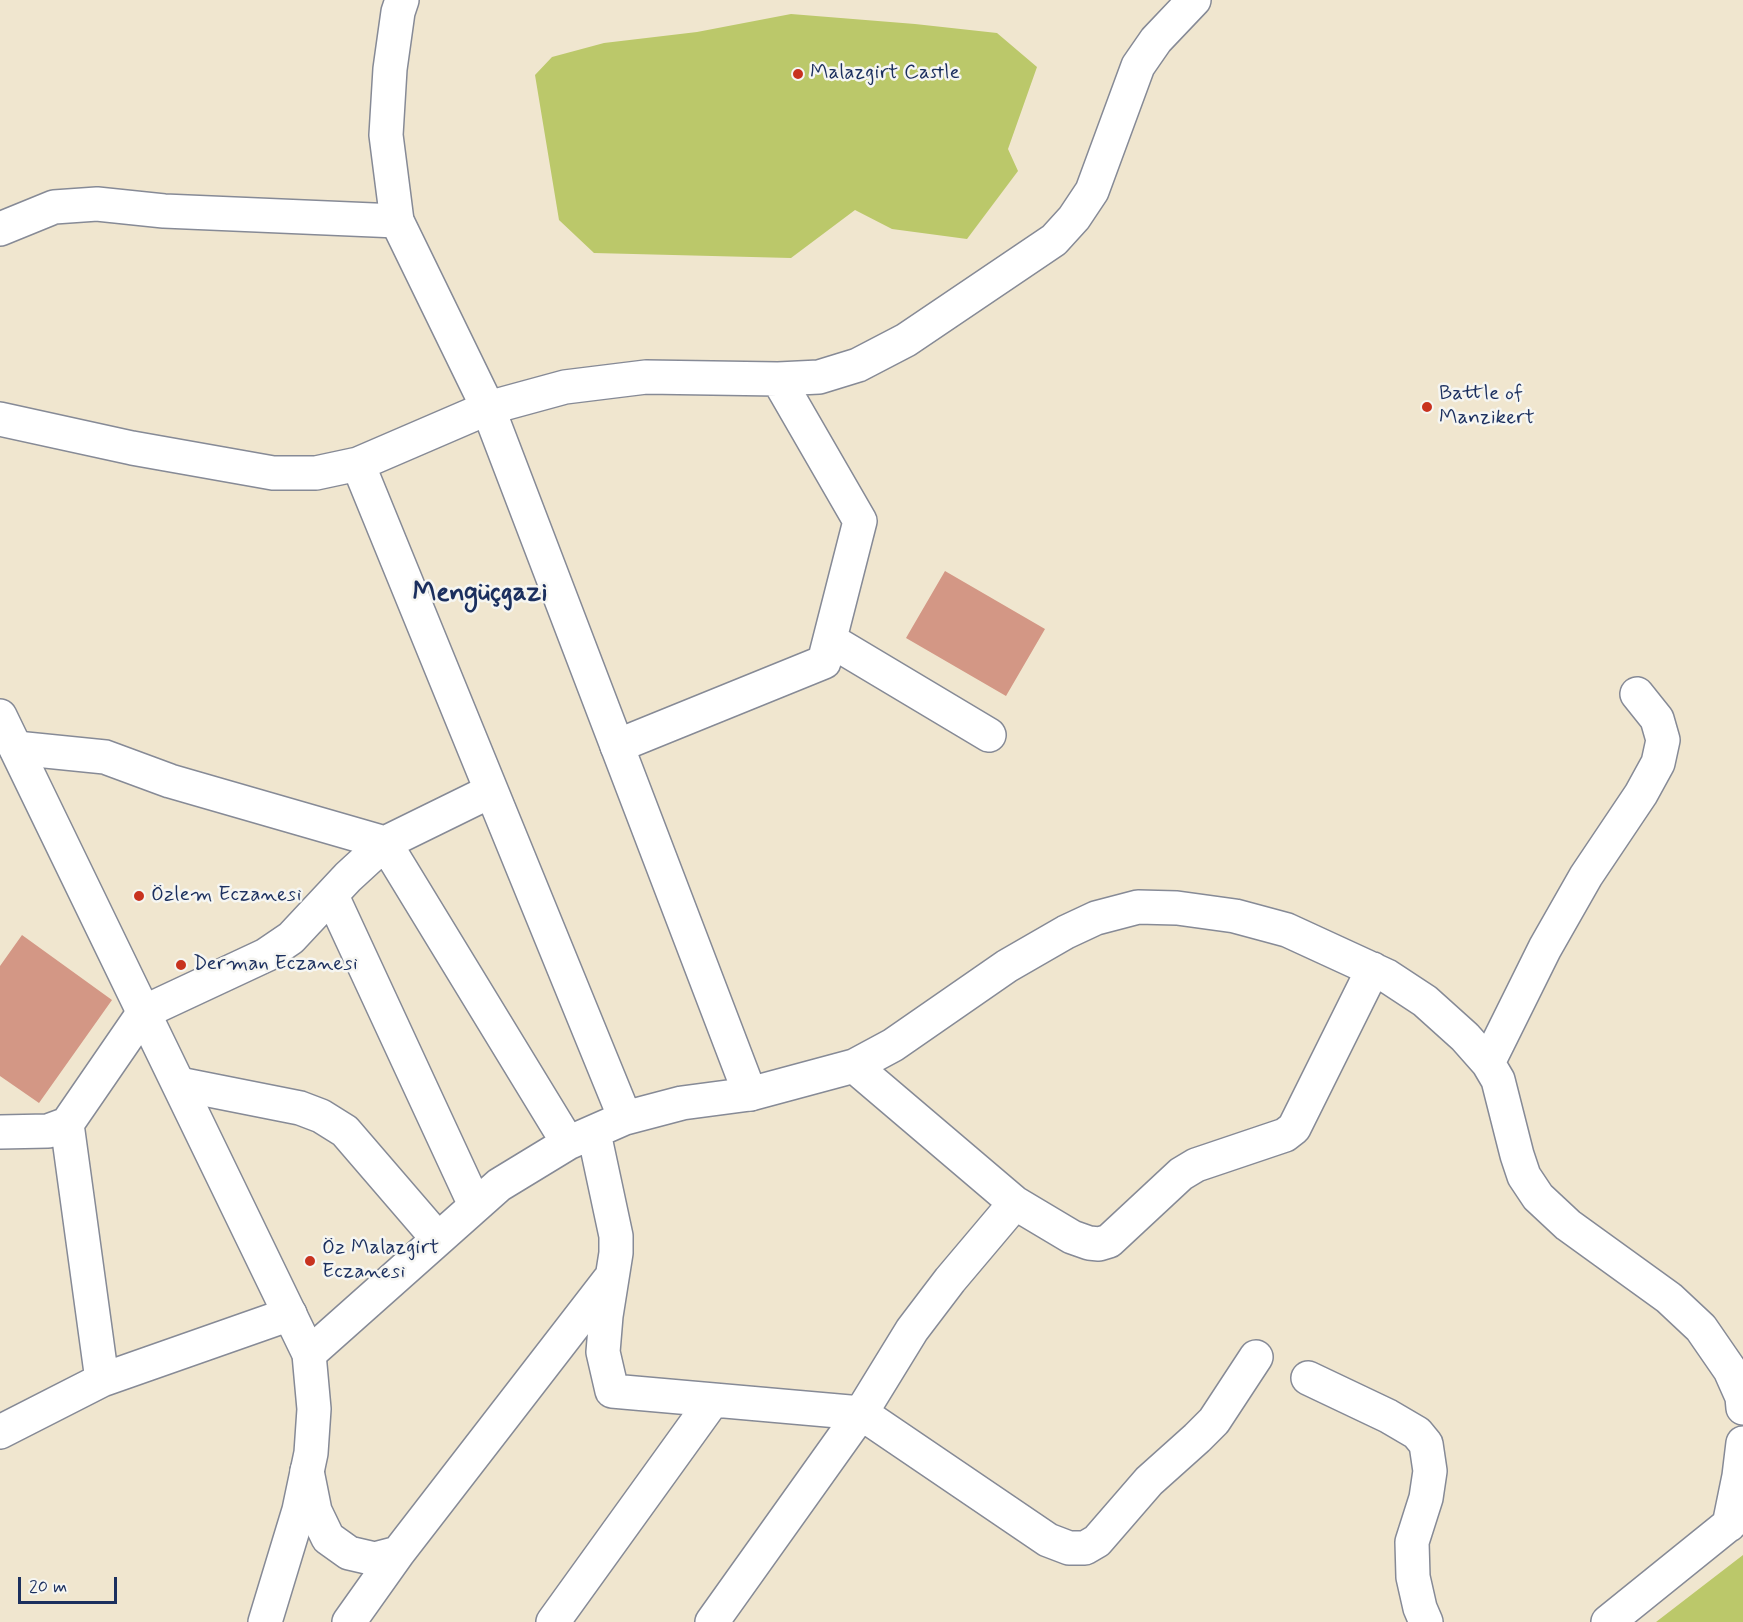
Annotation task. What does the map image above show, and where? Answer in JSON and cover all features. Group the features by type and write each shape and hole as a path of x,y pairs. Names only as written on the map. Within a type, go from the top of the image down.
{"street":[{"path":"402,0 398,12 390,69 386,135 397,221 488,408 750,1094"},
{"path":"0,419 132,448 273,473 316,473 358,464 488,408 565,387 646,377 778,379 819,377 858,365 906,340 1054,240 1074,218 1092,191 1138,66 1156,40 1194,0"},
{"path":"0,229 54,207 97,204 164,211 397,221"},
{"path":"617,746 824,662 860,521 778,379"},
{"path":"358,464 625,1118"},
{"path":"830,640 988,735"},
{"path":"1488,1063 1545,948 1586,876 1641,794 1658,763 1663,740 1657,719 1637,694"},
{"path":"0,716 309,1354 314,1409 307,1471 299,1510 266,1622"},
{"path":"15,748 105,757 170,781 385,843 581,1138 616,1236 603,1352 612,1391 861,1413 1048,1540 1069,1548 1085,1548 1096,1541 1149,1481 1214,1421 1256,1357"},
{"path":"0,1132 48,1131 68,1124 144,1012 266,955 291,938 348,877 385,843 491,791"},
{"path":"332,896 476,1205"},
{"path":"309,1354 499,1185 581,1138 625,1118 682,1103 750,1094 854,1066 893,1045 1007,966 1066,932 1096,918 1138,907 1177,908 1235,916 1287,930 1387,976 1425,1001 1465,1036 1488,1063 1498,1080 1516,1155 1524,1176 1538,1197 1568,1225 1669,1298 1701,1328 1730,1370 1742,1397 1743,1408"},
{"path":"854,1066 1015,1203 1072,1237 1099,1244 1109,1241 1181,1174 1196,1165 1285,1135 1294,1128 1373,969"},
{"path":"180,1084 300,1108 321,1116 345,1131 438,1239"},
{"path":"68,1124 102,1380"},
{"path":"712,1622 861,1413 912,1330 950,1280 1015,1203"},
{"path":"349,1622 398,1553 613,1275"},
{"path":"0,1432 102,1380 291,1314"},
{"path":"565,1337 587,1343 603,1352"},
{"path":"1308,1377 1388,1416 1417,1433 1426,1444 1430,1471 1426,1498 1412,1542 1413,1577 1420,1608 1426,1622"},
{"path":"552,1622 713,1400"},
{"path":"1608,1622 1736,1519 1743,1443"},
{"path":"307,1471 315,1511 328,1538 350,1553 375,1559 398,1553"}],"green space":[{"path":"791,14 997,33 1037,67 1008,149 1018,171 967,239 892,229 855,210 791,258 594,253 559,220 535,75 552,57 604,43 697,32"},
{"path":"1743,1555 1743,1622 1656,1622"}],"building":[{"path":"945,571 1045,629 1006,696 906,638"},
{"path":"22,935 112,1000 39,1103 0,1076 0,966"}],"place":[{"name":"Malazgirt Castle","path":"798,74"},
{"name":"Battle of Manzikert","path":"1427,407"},
{"name":"Özlem Eczanesi","path":"139,896"},
{"name":"Derman Eczanesi","path":"181,965"},
{"name":"Öz Malazgirt Eczanesi","path":"310,1261"}],"district":[{"name":"Mengüçgazi","path":"480,594"}]}
